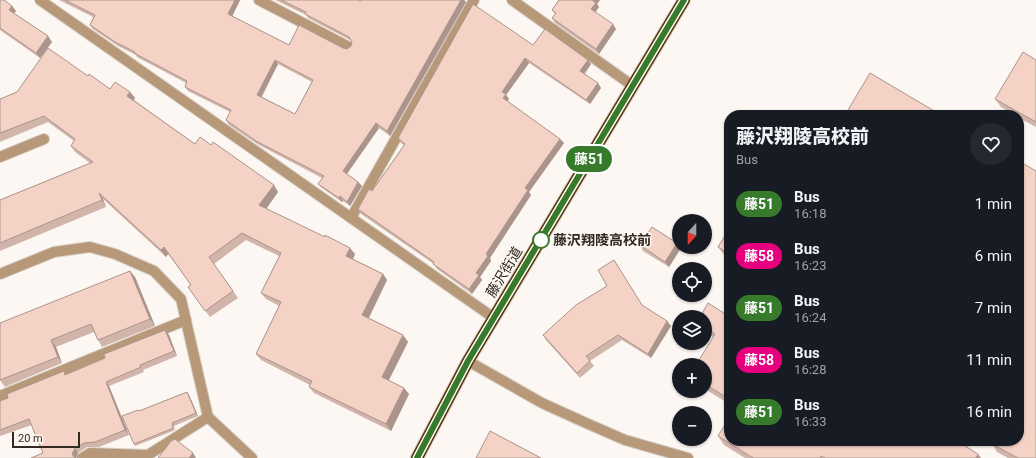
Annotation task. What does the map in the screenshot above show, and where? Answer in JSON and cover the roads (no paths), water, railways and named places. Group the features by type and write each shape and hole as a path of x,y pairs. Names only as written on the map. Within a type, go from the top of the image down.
{"highway":[{"name":"藤沢街道","path":"417,458 468,361 684,0"}],"street":[{"path":"40,0 49,3 494,318"},
{"path":"259,0 349,47"},
{"path":"351,218 474,0"},
{"path":"512,0 633,86"},
{"path":"0,156 44,139"},
{"path":"0,274 54,252 90,247 115,254 154,271 181,299 208,417 252,458"},
{"path":"0,396 186,320"},
{"path":"468,361 542,403 586,423 625,440 688,458"},
{"path":"82,458 90,453 148,455 208,417"}],"place":[{"name":"藤沢翔陵高校前","path":"541,240"}]}
